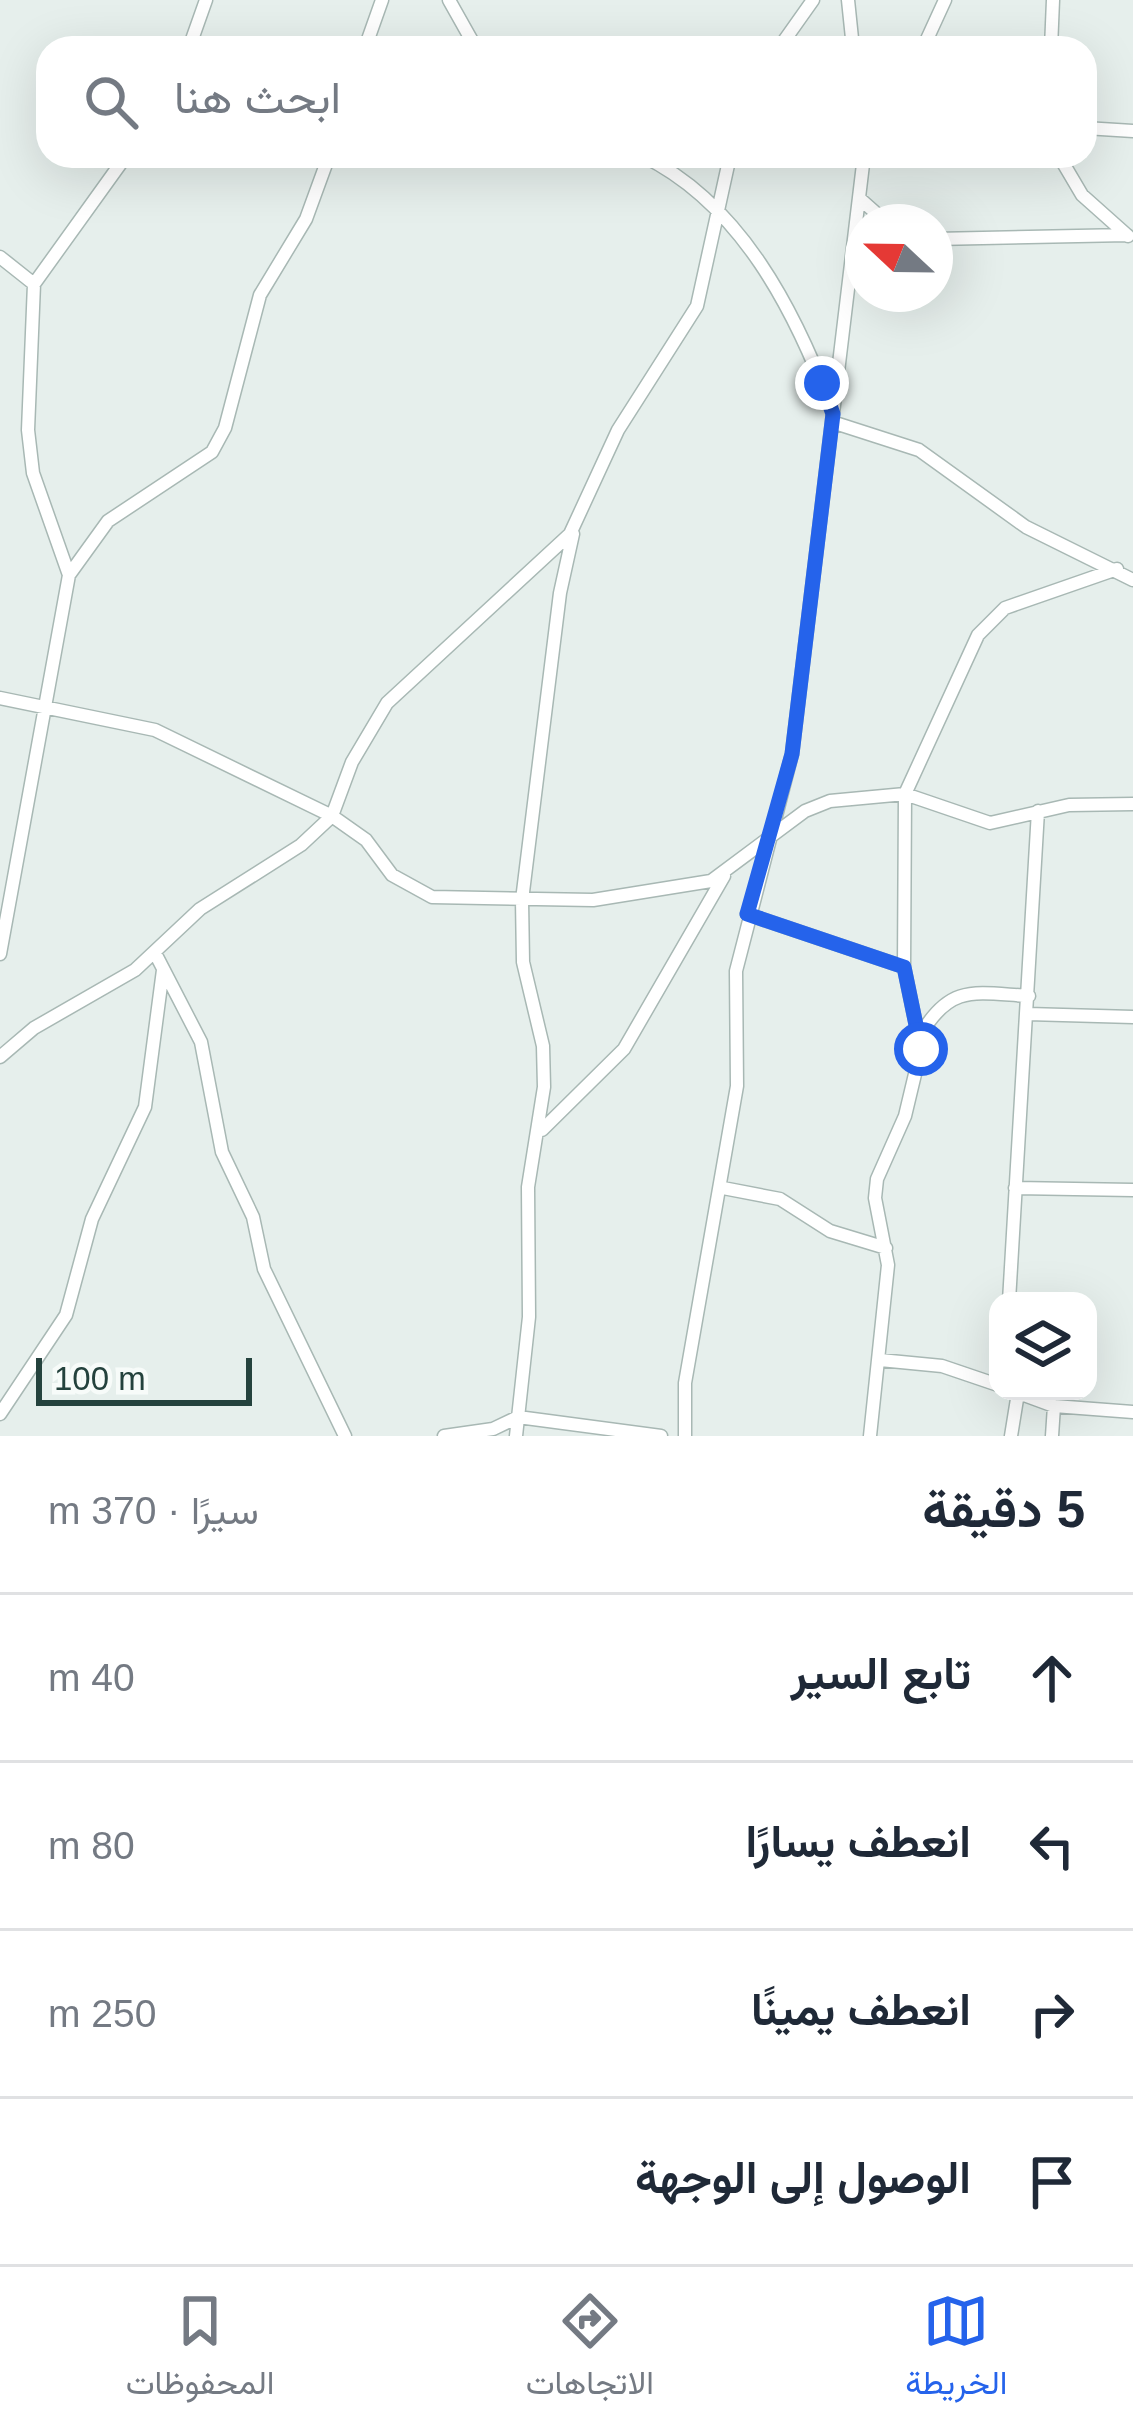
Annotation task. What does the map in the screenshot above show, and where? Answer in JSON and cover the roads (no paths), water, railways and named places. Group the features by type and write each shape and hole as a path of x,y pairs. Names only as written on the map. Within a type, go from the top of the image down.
{"street":[{"path":"193,36 206,0"},
{"path":"369,36 382,0"},
{"path":"449,0 469,36"},
{"path":"788,36 813,0"},
{"path":"848,0 852,36"},
{"path":"929,36 946,0"},
{"path":"1052,36 1053,0"},
{"path":"1097,129 1133,131"},
{"path":"69,575 33,472 28,430 34,284 117,168"},
{"path":"0,954 69,575 108,521 212,452 225,428 260,295 306,219 325,168"},
{"path":"658,168 719,217 779,288 833,418 902,441 1025,527 1128,574"},
{"path":"0,1057 34,1028 111,986 224,890 288,854 332,815 352,762 387,703 440,649 558,550 618,430 697,306 728,168"},
{"path":"686,1436 688,1366 724,1188 737,1086 736,971 792,754 865,168"},
{"path":"1066,168 1082,195 1130,236"},
{"path":"859,198 866,204"},
{"path":"953,239 1130,236"},
{"path":"0,257 34,284"},
{"path":"516,1436 529,1316 528,1187 541,1131 543,1046 523,962 522,900 560,593 575,523"},
{"path":"921,1034 904,967 905,794 990,619 1005,608 1128,574"},
{"path":"0,698 154,730 332,815 366,840 392,874 412,890 464,901 660,892 711,881 805,811 830,801 905,794 990,823 1069,805 1133,804"},
{"path":"1009,1292 1038,812"},
{"path":"541,1131 624,1049 730,868"},
{"path":"747,914 904,967"},
{"path":"154,953 205,1055 222,1152 253,1217 264,1269 344,1436"},
{"path":"0,1414 66,1316 92,1219 145,1107 164,968"},
{"path":"870,1436 886,1248 875,1198 877,1179 910,1097 921,1034 937,1008 966,993 1029,996"},
{"path":"1028,1014 1133,1017"},
{"path":"724,1188 781,1199 830,1231 886,1248"},
{"path":"1015,1188 1133,1190"},
{"path":"880,1360 942,1366 989,1382"},
{"path":"1011,1436 1015,1400"},
{"path":"1038,1400 1054,1406 1133,1412"},
{"path":"1052,1436 1054,1406"},
{"path":"444,1436 493,1430 518,1417 662,1436"}]}
